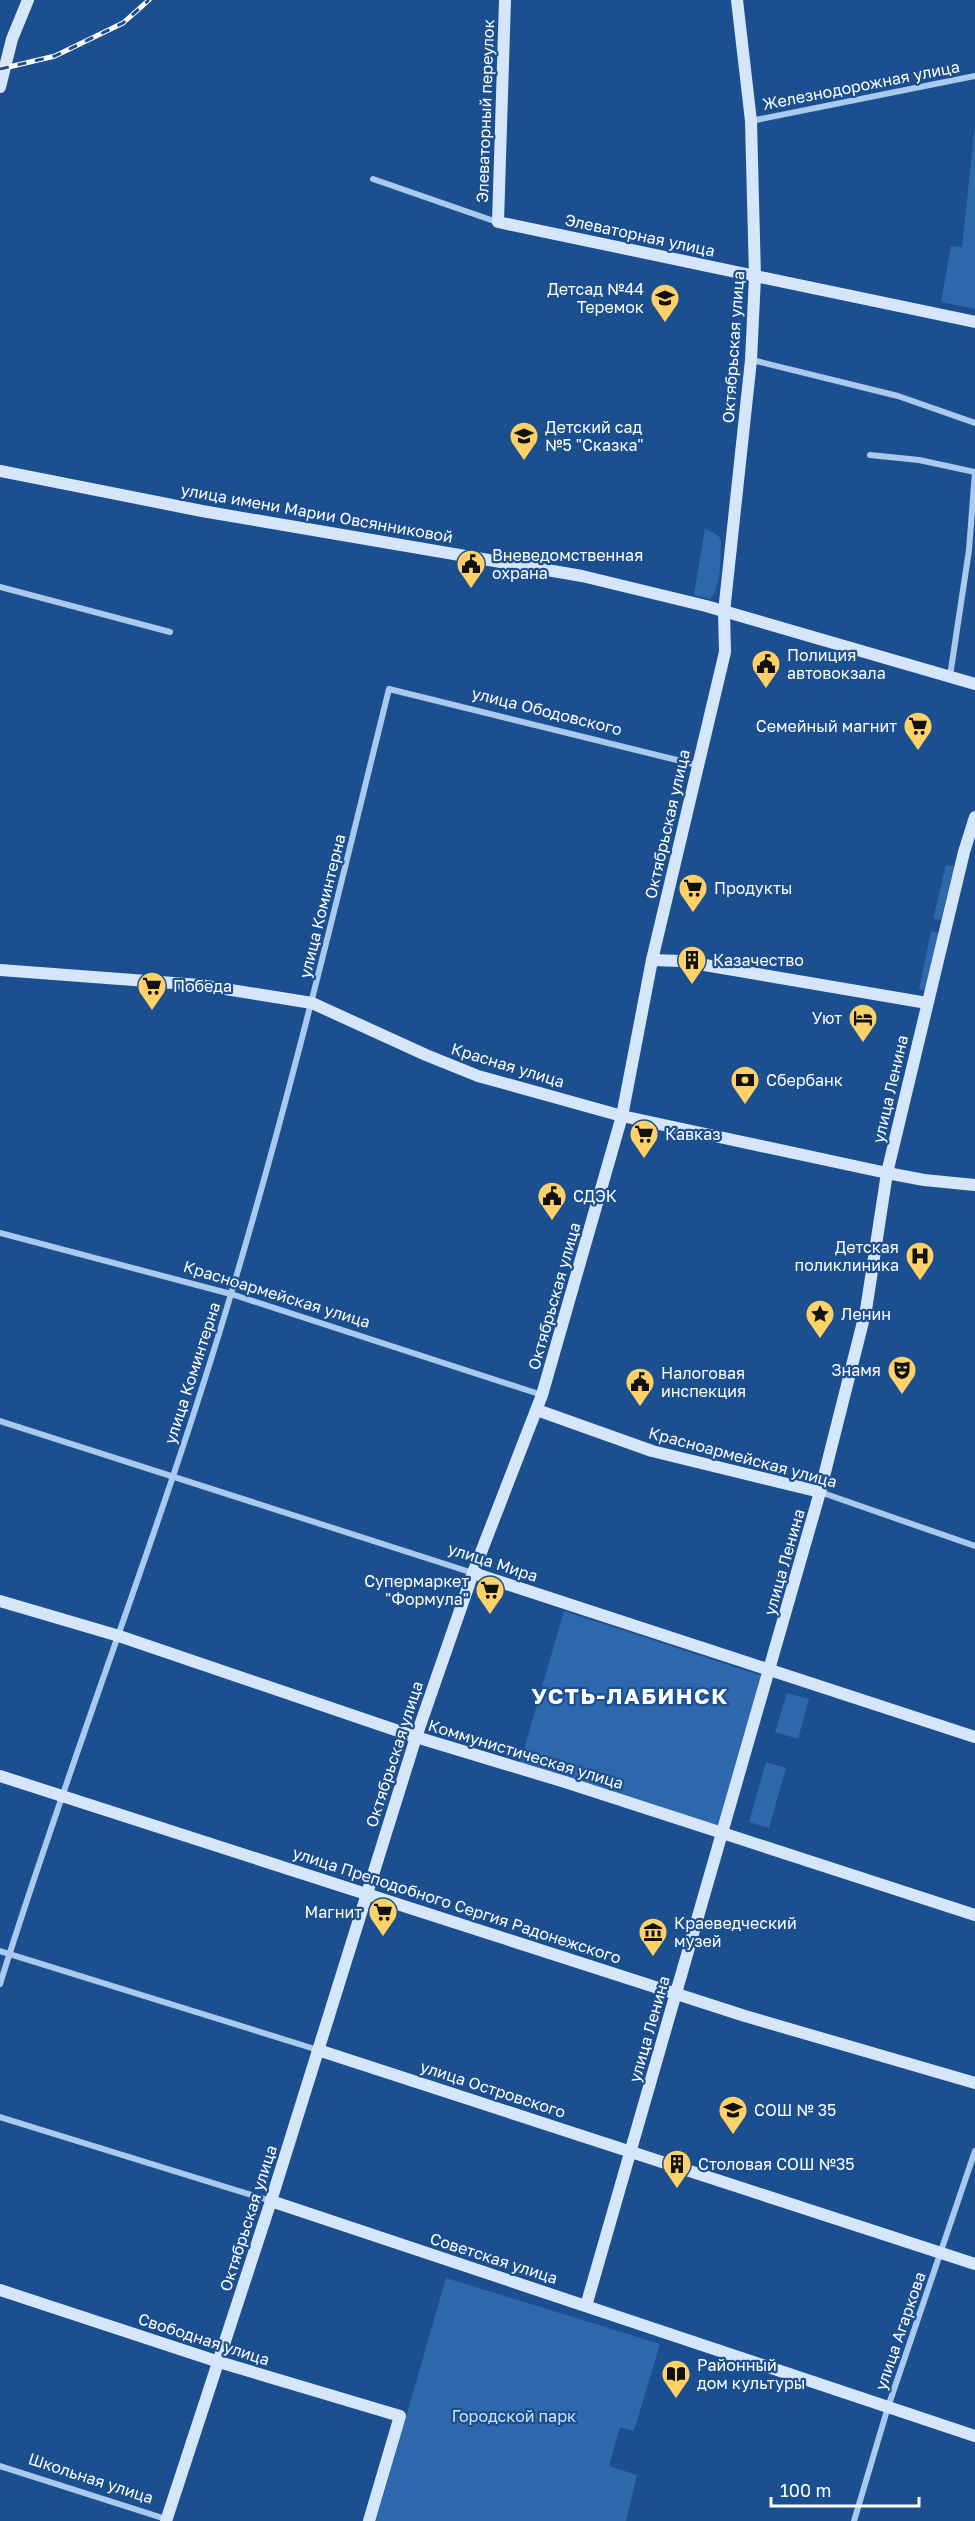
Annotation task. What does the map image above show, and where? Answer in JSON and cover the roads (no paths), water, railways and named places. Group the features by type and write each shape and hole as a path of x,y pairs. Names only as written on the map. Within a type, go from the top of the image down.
{"street":[{"path":"0,87 12,39 28,0"},
{"name":"Элеваторный переулок","path":"498,222 505,0"},
{"name":"Октябрьская улица","path":"169,2520 416,1737 473,1573 542,1395 622,1116 652,960 725,652 723,612 751,360 755,277 751,121 737,0"},
{"name":"Железнодорожная улица","path":"751,121 975,76"},
{"name":"Элеваторная улица","path":"373,179 498,222 975,322"},
{"path":"751,360 898,396 975,423"},
{"path":"870,455 919,460 975,472 969,550 950,676"},
{"name":"улица имени Марии Овсянниковой","path":"0,471 202,511 582,576 723,612 975,684"},
{"path":"0,586 170,632"},
{"name":"улица Ободовского","path":"389,689 697,765"},
{"name":"улица Коминтерна","path":"0,1984 61,1795 120,1636 231,1294 312,1003 389,689"},
{"name":"улица Ленина","path":"586,2306 771,1670 820,1492 866,1310 887,1173 927,1003 969,853 975,817"},
{"path":"652,960 681,961 927,1003"},
{"name":"Красная улица","path":"0,970 200,985 312,1003 478,1076 622,1116 887,1173 924,1180 975,1185"},
{"name":"Красноармейская улица","path":"0,1233 231,1294 542,1395"},
{"name":"Красноармейская улица","path":"537,1410 652,1451 820,1492 975,1546"},
{"name":"улица Мира","path":"0,1422 173,1475 975,1737"},
{"name":"Коммунистическая улица","path":"0,1601 120,1636 416,1737 975,1915"},
{"name":"улица Преподобного Сергия Радонежского","path":"0,1776 677,1993 975,2083"},
{"name":"улица Островского","path":"0,1951 318,2050 975,2264"},
{"name":"Советская улица","path":"0,2118 271,2201 975,2436"},
{"name":"улица Агаркова","path":"854,2521 888,2407 975,2151"},
{"name":"Свободная улица","path":"0,2290 219,2362 400,2416 369,2521"},
{"name":"Школьная улица","path":"0,2466 169,2520"}],"railway":[{"path":"0,69 55,56 123,23 149,0"}],"place":[{"name":"Детсад №44 Теремок","path":"665,324"},
{"name":"Детский сад №5 \"Сказка\"","path":"524,462"},
{"name":"Вневедомственная охрана","path":"471,590"},
{"name":"Полиция автовокзала","path":"766,690"},
{"name":"Семейный магнит","path":"918,752"},
{"name":"Продукты","path":"693,914"},
{"name":"Казачество","path":"692,986"},
{"name":"Победа","path":"152,1012"},
{"name":"Уют","path":"863,1044"},
{"name":"Сбербанк","path":"745,1106"},
{"name":"Кавказ","path":"644,1160"},
{"name":"СДЭК","path":"552,1222"},
{"name":"Детская поликлиника","path":"920,1282"},
{"name":"Ленин","path":"820,1340"},
{"name":"Знамя","path":"902,1396"},
{"name":"Налоговая инспекция","path":"640,1408"},
{"name":"Супермаркет \"Формула\"","path":"490,1616"},
{"name":"Магнит","path":"383,1938"},
{"name":"Краеведческий музей","path":"653,1958"},
{"name":"СОШ № 35","path":"733,2136"},
{"name":"Столовая СОШ №35","path":"677,2190"},
{"name":"Районный дом культуры","path":"676,2400"}],"district":[{"name":"УСТЬ-ЛАБИНСК","path":"630,1696"}],"park label":[{"name":"Городской парк","path":"514,2416"}]}
